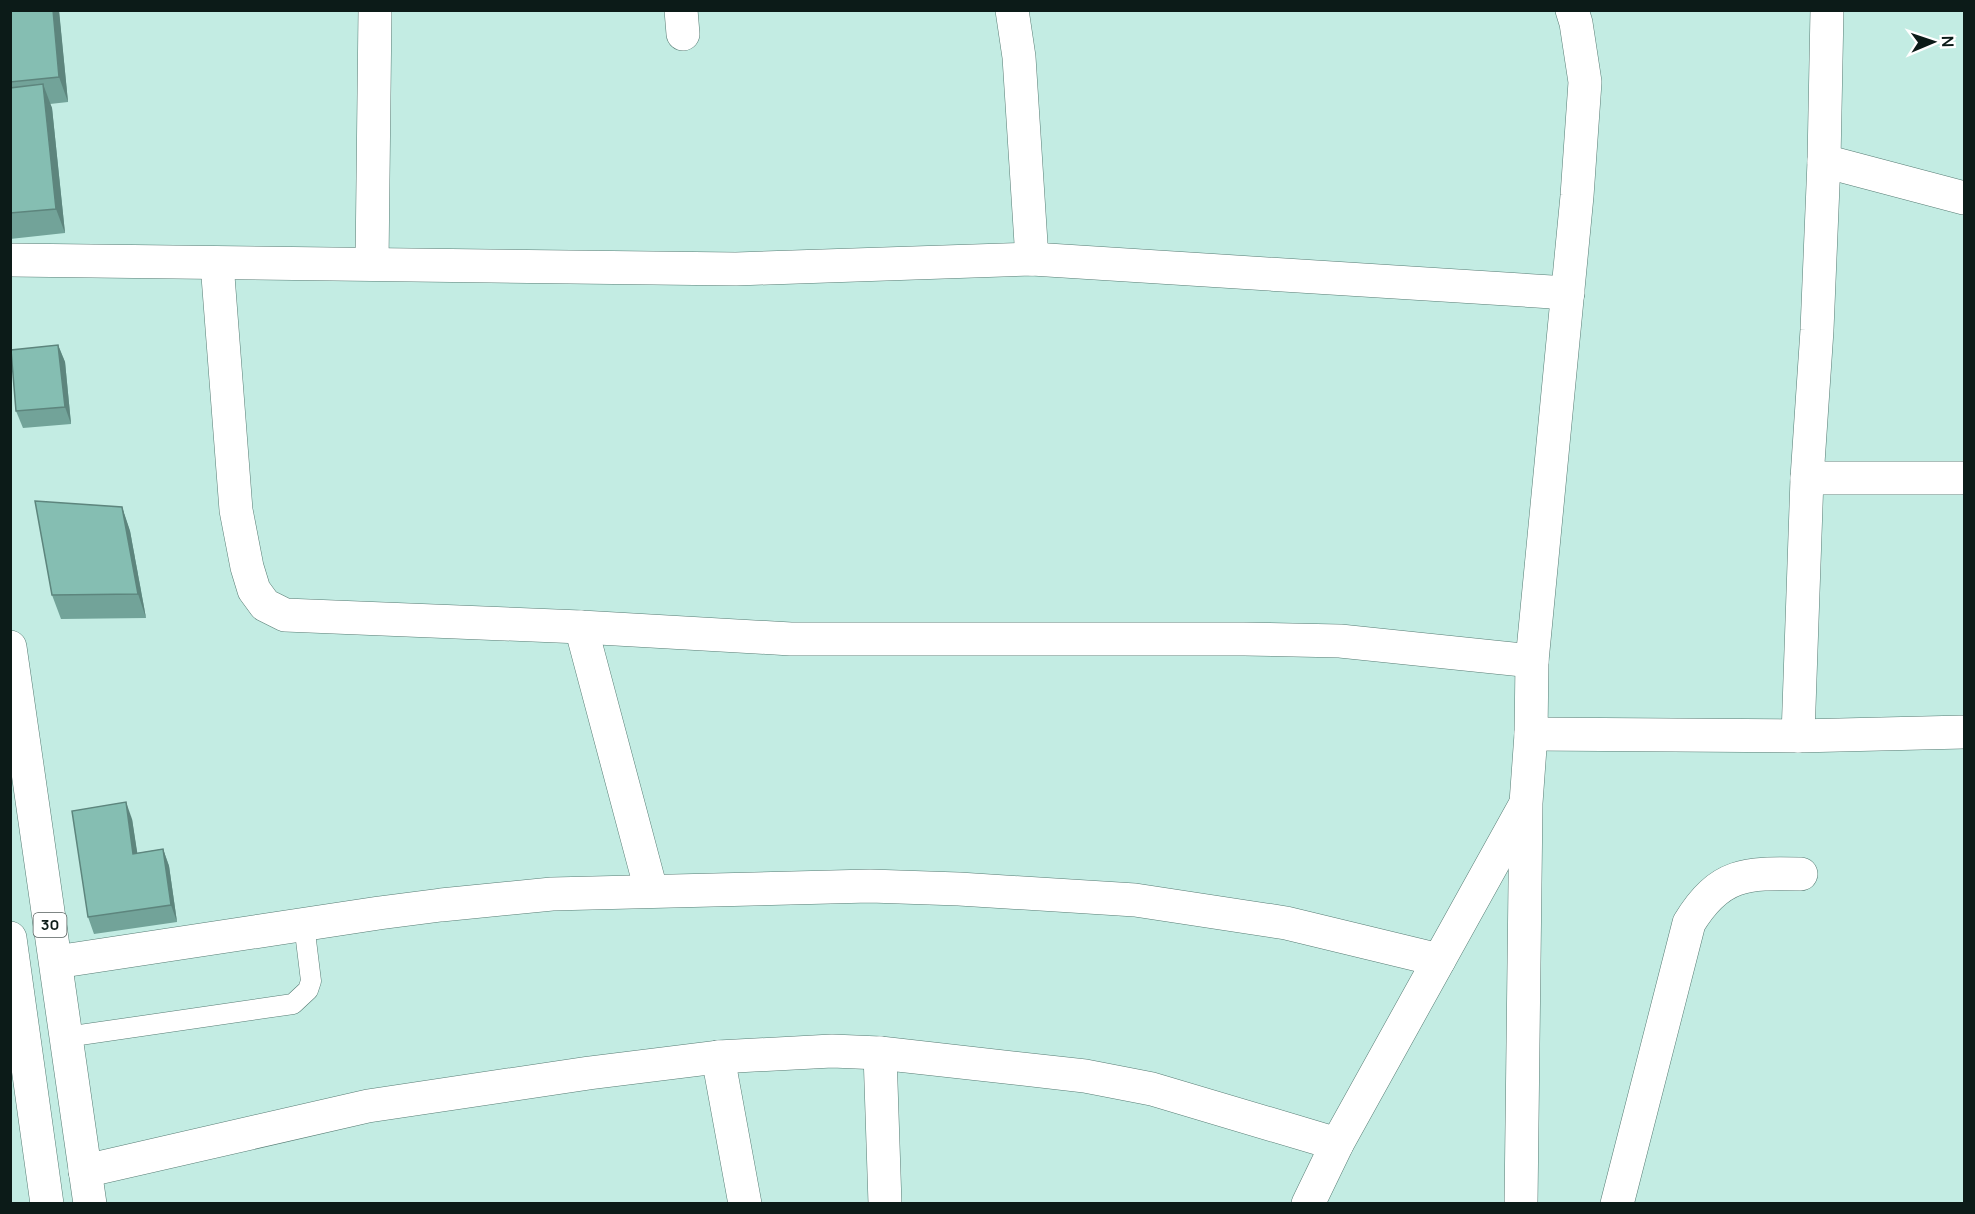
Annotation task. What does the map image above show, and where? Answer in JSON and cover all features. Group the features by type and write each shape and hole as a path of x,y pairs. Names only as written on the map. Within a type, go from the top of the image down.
{"street":[{"path":"372,264 375,10"},
{"path":"1012,10 1019,57 1032,259"},
{"path":"1521,1203 1526,803 1532,661 1568,292 1585,82 1572,10"},
{"path":"1798,736 1807,478 1817,330 1824,161 1827,10"},
{"path":"1824,161 1965,198"},
{"path":"10,260 736,268 1032,259 1568,292"},
{"path":"217,263 236,510 254,590 266,605 285,615 582,627 791,639 1329,640 1532,661"},
{"path":"1807,478 1965,478"},
{"path":"582,627 651,890"},
{"name":"30","path":"10,646 90,1203"},
{"path":"1530,734 1798,736 1965,732"},
{"path":"1308,1203 1337,1144 1526,803"},
{"path":"1617,1203 1689,923 1701,903 1717,888 1737,878 1759,873 1801,874"},
{"path":"56,962 304,924 452,904 552,894 870,886 1135,900 1286,923 1438,960"},
{"name":"30","path":"10,938 17,1029 46,1203"},
{"path":"86,1171 368,1106 718,1057 832,1051 880,1053 1085,1076 1141,1087 1337,1144"},
{"path":"880,1053 885,1203"},
{"path":"718,1057 746,1203"}],"lane":[{"path":"66,1037 293,1004 308,990 311,981 304,924"}],"building":[{"path":"10,10 53,10 59,77 10,82"},
{"path":"43,84 56,209 10,213 10,88"},
{"path":"58,345 65,407 16,411 11,350"},
{"path":"35,501 122,507 138,594 52,595"},
{"path":"126,802 133,854 163,849 171,905 88,917 72,811"}]}
